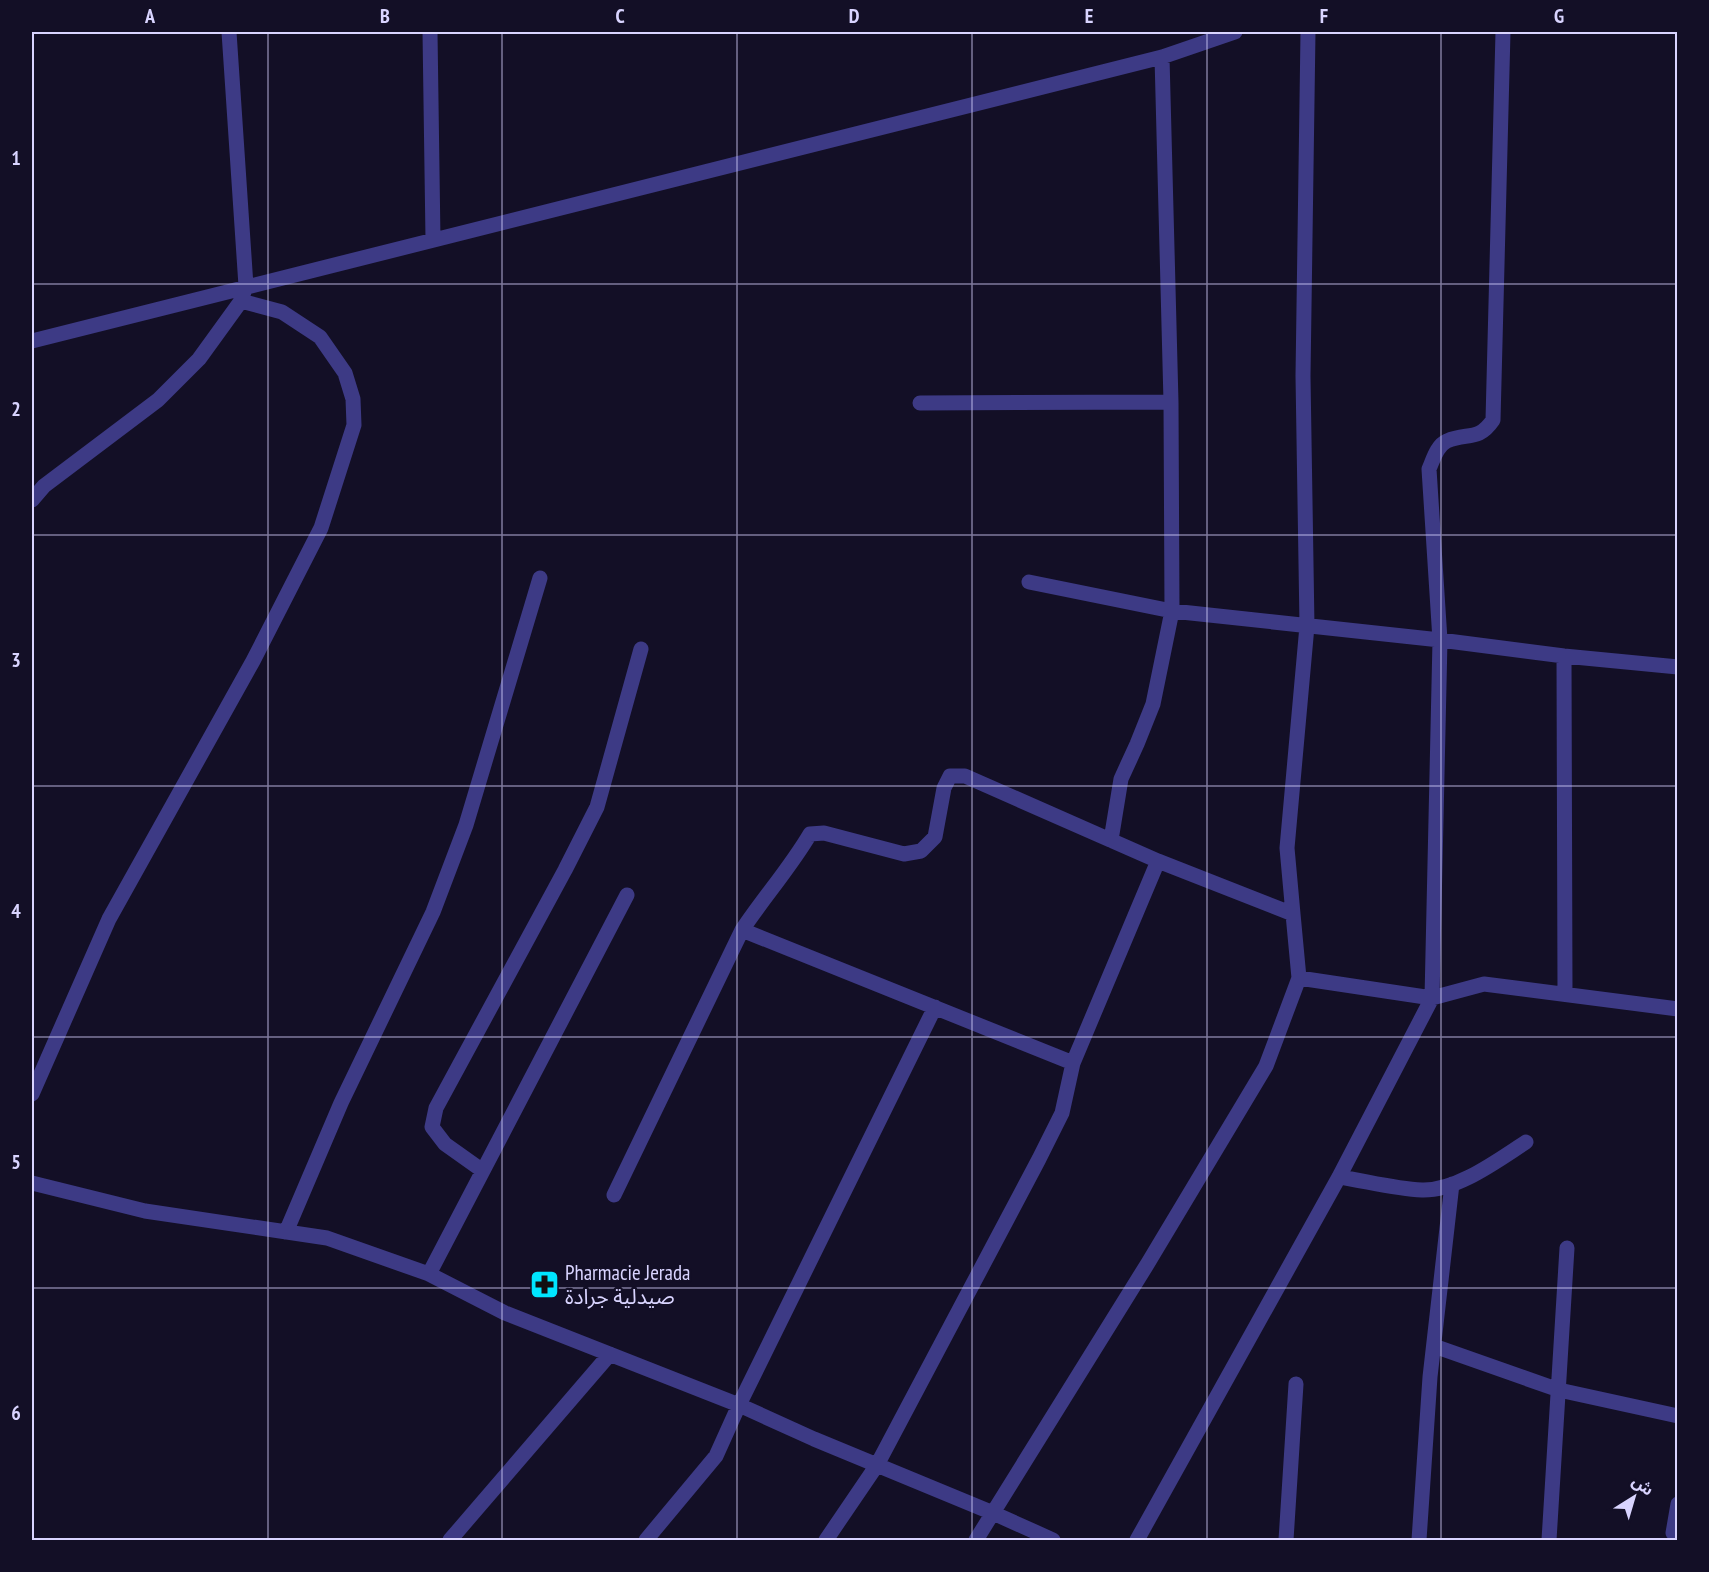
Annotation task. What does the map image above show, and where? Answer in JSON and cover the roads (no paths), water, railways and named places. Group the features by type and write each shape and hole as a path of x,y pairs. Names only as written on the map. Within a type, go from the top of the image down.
{"street":[{"path":"32,500 44,486 158,400 200,359 243,294 229,32"},
{"path":"430,32 433,240"},
{"path":"32,341 243,294 433,240 1162,57 1235,32"},
{"path":"976,1540 1148,1263 1266,1066 1299,978 1287,848 1307,626 1303,376 1308,32"},
{"path":"1137,1540 1339,1177 1432,998 1440,640 1429,469 1437,451 1445,441 1479,435 1488,429 1494,420 1503,32"},
{"path":"1111,840 1121,779 1153,704 1172,611 1171,402 1162,57"},
{"path":"32,1094 109,919 253,661 321,528 354,425 353,399 345,373 320,337 282,312 243,294"},
{"path":"920,403 1171,402"},
{"path":"286,1232 341,1103 433,912 466,825 540,578"},
{"path":"1029,582 1172,611 1677,667"},
{"path":"483,1171 445,1144 438,1136 432,1127 436,1108 566,870 597,807 641,649"},
{"path":"1564,656 1565,994"},
{"path":"614,1195 742,930 768,892 779,882 810,834 824,833 904,854 921,851 935,837 944,788 950,776 965,776 1158,861 1293,915"},
{"path":"826,1540 877,1465 1062,1113 1073,1063 1158,861"},
{"path":"429,1274 627,895"},
{"path":"742,930 1073,1063"},
{"path":"1299,978 1432,998 1484,984 1677,1009"},
{"path":"646,1540 716,1456 934,1007"},
{"path":"1339,1177 1423,1190 1452,1184 1489,1166 1526,1142"},
{"path":"32,1183 145,1210 327,1238 429,1274 505,1313 739,1405 1053,1540"},
{"path":"1419,1540 1430,1377 1452,1184"},
{"path":"1549,1540 1567,1248"},
{"path":"1434,1346 1559,1390 1677,1416"},
{"path":"450,1540 610,1354"},
{"path":"1286,1540 1296,1384"},
{"path":"1673,1533 1677,1504"}],"place":[{"name":"Pharmacie Jerada صيدلية جرادة","path":"544,1284"}]}
